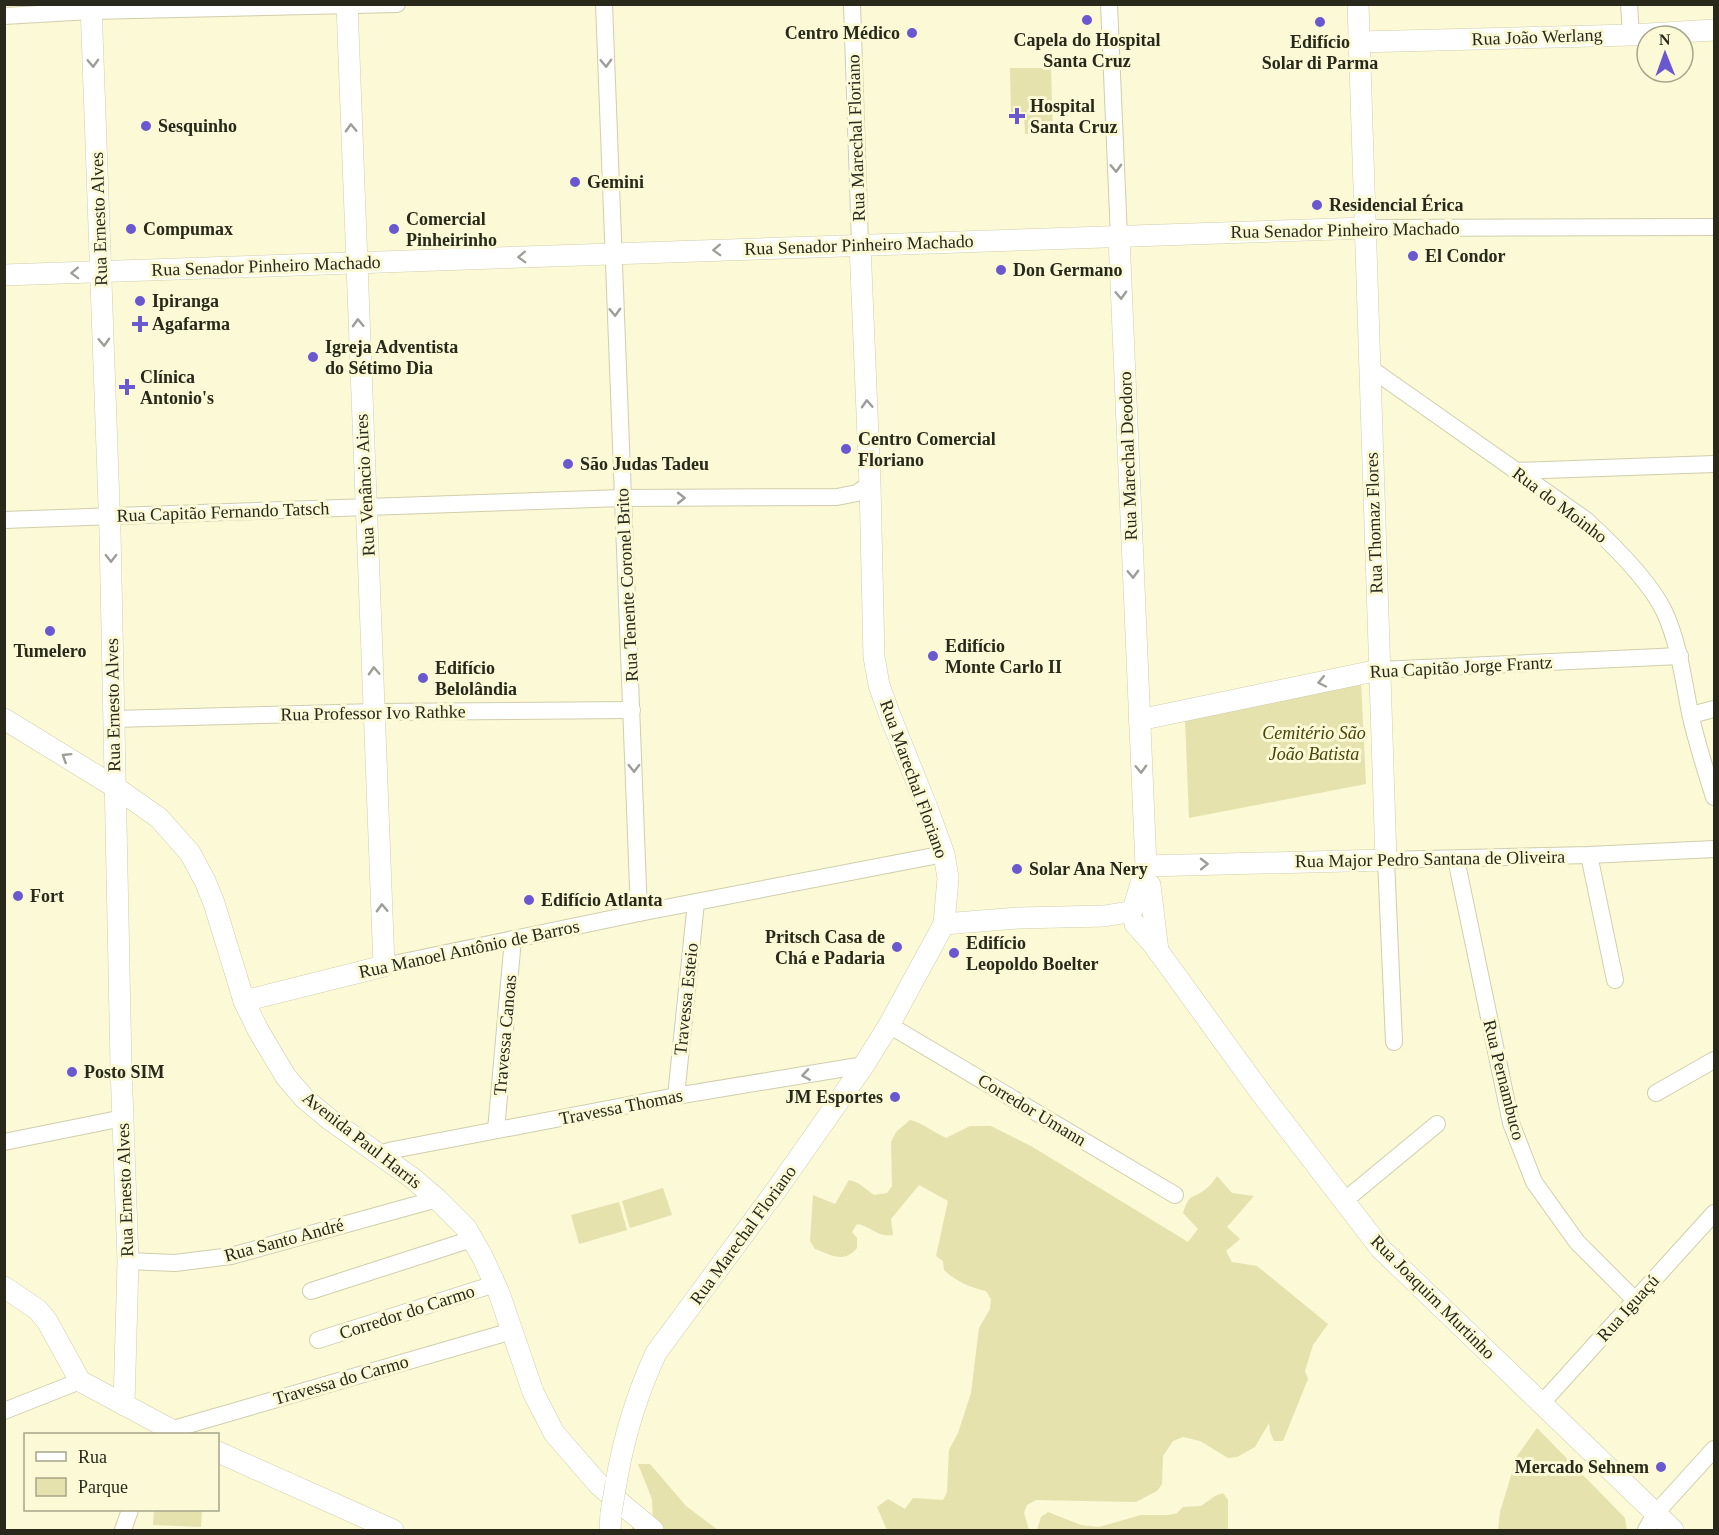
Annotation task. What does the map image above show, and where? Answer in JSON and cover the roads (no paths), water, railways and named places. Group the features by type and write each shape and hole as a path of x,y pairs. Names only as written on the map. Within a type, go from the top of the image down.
{"main road":[{"name":"Rua Thomaz Flores","path":"1358,4 1386,861"},
{"name":"Rua Venâncio Aires","path":"347,6 384,966"},
{"name":"Rua Ernesto Alves","path":"91,8 110,516 113,719 128,1261 124,1405"},
{"name":"Rua João Werlang","path":"1359,42 1631,35 1714,30"},
{"name":"Rua Senador Pinheiro Machado","path":"4,275 1366,228"},
{"name":"Rua Marechal Deodoro","path":"1119,237 1139,720 1153,872 1137,915"},
{"name":"Rua Marechal Floriano","path":"616,1517 619,1465 634,1406 656,1353 777,1190 864,1065 889,1025 944,924 948,878 944,854 879,685 874,657 871,511 860,245"},
{"name":"Rua Capitão Jorge Frantz","path":"1139,720 1379,670"},
{"name":"Avenida Paul Harris","path":"4,719 116,787 159,819 190,853 214,903 243,1001 272,1055 296,1089 329,1119 411,1177 437,1198 466,1228 495,1284 533,1392 554,1433 600,1486 616,1517"},
{"name":"Rua Major Pedro Santana de Oliveira","path":"1153,872 1386,861"},
{"name":"Rua Joaquim Murtinho","path":"1153,872 1156,947"},
{"name":"Rua Joaquim Murtinho","path":"1137,915 1156,947 1261,1093 1382,1249 1542,1403 1650,1522 1673,1530"},
{"path":"944,924 1018,918 1137,915"},
{"name":"Rua Manoel Antônio de Barros","path":"243,1001 384,966"},
{"path":"4,1287 38,1310 47,1321 80,1380 172,1433"},
{"path":"219,1452 393,1530"},
{"path":"616,1517 654,1530"}],"street":[{"path":"4,16 91,8 398,4"},
{"name":"Rua Tenente Coronel Brito","path":"604,4 632,710 636,892 639,913"},
{"name":"Rua Marechal Floriano","path":"852,4 860,245"},
{"name":"Rua Marechal Deodoro","path":"1109,4 1119,237"},
{"path":"1629,4 1631,35"},
{"name":"Rua Senador Pinheiro Machado","path":"1366,228 1714,227"},
{"name":"Rua do Moinho","path":"1370,368 1586,520 1611,543 1640,576 1663,608 1680,656 1691,715 1714,797"},
{"path":"1515,471 1714,464"},
{"name":"Rua Capitão Fernando Tatsch","path":"837,497 857,493 870,484"},
{"name":"Rua Capitão Fernando Tatsch","path":"4,520 622,498 837,497 864,502 871,511"},
{"name":"Rua Capitão Jorge Frantz","path":"1379,670 1680,656"},
{"path":"1691,715 1714,709"},
{"name":"Rua Professor Ivo Rathke","path":"113,719 376,712 632,710"},
{"name":"Rua Major Pedro Santana de Oliveira","path":"1386,861 1714,849"},
{"name":"Rua Manoel Antônio de Barros","path":"384,966 639,913 944,854"},
{"path":"1589,855 1615,980"},
{"name":"Rua Pernambuco","path":"1456,859 1510,1123 1534,1182 1577,1242 1635,1300"},
{"name":"Rua Thomaz Flores","path":"1386,861 1394,1042"},
{"name":"Travessa Esteio","path":"676,1096 696,902"},
{"name":"Travessa Canoas","path":"496,1130 513,939"},
{"name":"Corredor Umann","path":"889,1025 1175,1195"},
{"path":"1656,1093 1714,1060"},
{"name":"Travessa Thomas","path":"379,1154 676,1096 864,1065"},
{"path":"4,1142 123,1118"},
{"path":"1344,1201 1437,1124"},
{"name":"Rua Santo André","path":"128,1261 175,1263 231,1256 437,1198"},
{"name":"Rua Iguaçú","path":"1542,1403 1714,1213"},
{"path":"311,1291 472,1239"},
{"name":"Corredor do Carmo","path":"318,1341 495,1284"},
{"name":"Travessa do Carmo","path":"172,1433 512,1330"},
{"path":"4,1411 80,1380"},
{"path":"1650,1522 1714,1449"},
{"path":"123,1530 129,1511"}],"place":[{"name":"Capela do Hospital Santa Cruz","path":"1087,20"},
{"name":"Edifício Solar di Parma","path":"1320,22"},
{"name":"Centro Médico","path":"912,33"},
{"name":"Hospital Santa Cruz","path":"1017,116"},
{"name":"Sesquinho","path":"146,126"},
{"name":"Gemini","path":"575,182"},
{"name":"Residencial Érica","path":"1317,205"},
{"name":"Compumax","path":"131,229"},
{"name":"Comercial Pinheirinho","path":"394,229"},
{"name":"El Condor","path":"1413,256"},
{"name":"Don Germano","path":"1001,270"},
{"name":"Ipiranga","path":"140,301"},
{"name":"Agafarma","path":"140,324"},
{"name":"Igreja Adventista do Sétimo Dia","path":"313,357"},
{"name":"Clínica Antonio's","path":"127,387"},
{"name":"Centro Comercial Floriano","path":"846,449"},
{"name":"São Judas Tadeu","path":"568,464"},
{"name":"Tumelero","path":"50,631"},
{"name":"Edifício Monte Carlo II","path":"933,656"},
{"name":"Edifício Belolândia","path":"423,678"},
{"name":"Solar Ana Nery","path":"1017,869"},
{"name":"Fort","path":"18,896"},
{"name":"Edifício Atlanta","path":"529,900"},
{"name":"Pritsch Casa de Chá e Padaria","path":"897,947"},
{"name":"Edifício Leopoldo Boelter","path":"954,953"},
{"name":"Posto SIM","path":"72,1072"},
{"name":"JM Esportes","path":"895,1097"},
{"name":"Mercado Sehnem","path":"1661,1467"}],"park label":[{"name":"Cemitério São João Batista","path":"1314,743"}]}
